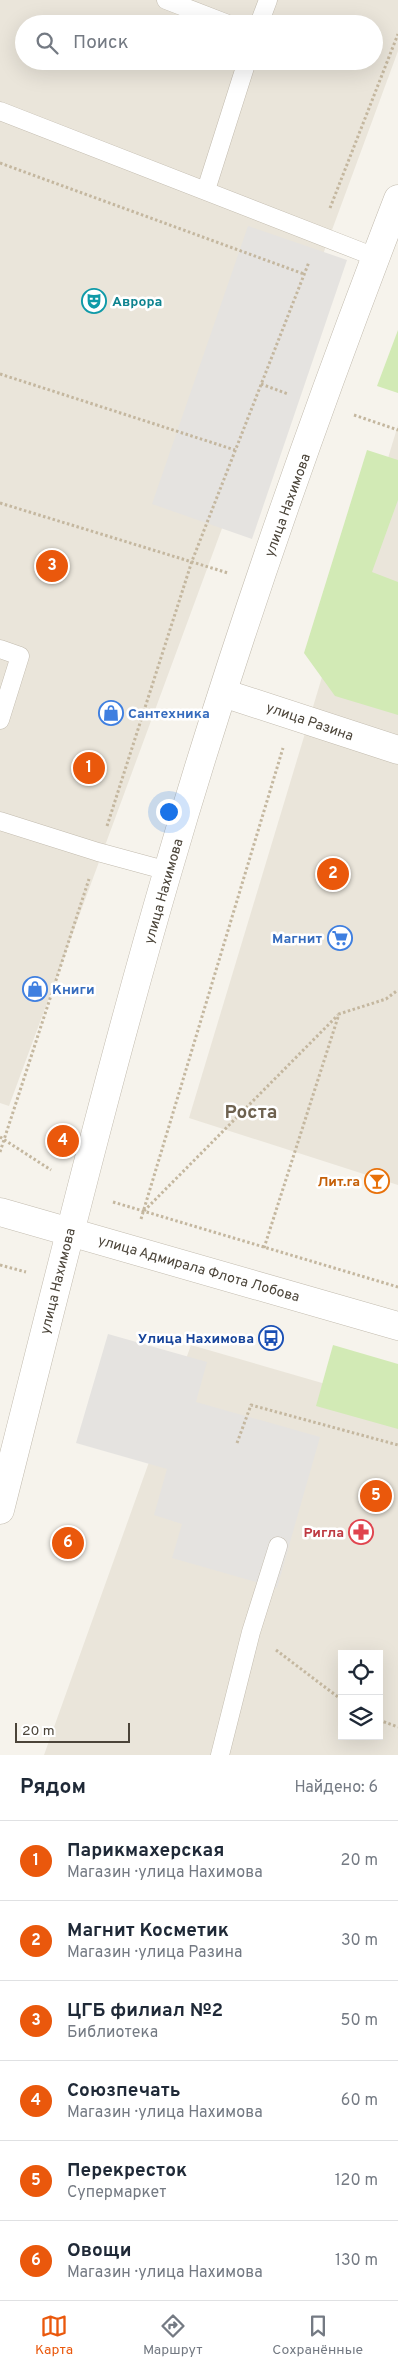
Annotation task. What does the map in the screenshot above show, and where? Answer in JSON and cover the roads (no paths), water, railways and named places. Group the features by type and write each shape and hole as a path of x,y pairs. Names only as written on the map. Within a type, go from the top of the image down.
{"street":[{"name":"улица Нахимова","path":"0,1510 69,1231 168,871 259,583 398,199"},
{"name":"улица Разина","path":"223,693 398,750"},
{"name":"улица Адмирала Флота Лобова","path":"0,1212 398,1326"}],"lane":[{"path":"166,0 205,15"},
{"path":"262,15 268,0"},
{"path":"206,190 244,70"},
{"path":"0,112 376,257"},
{"path":"0,649 20,656 0,720"},
{"path":"0,821 98,852 168,871"},
{"path":"220,1755 251,1632 278,1546"}],"place":[{"name":"Аврора","path":"94,301"},
{"name":"ЦГБ филиал №2","path":"52,566"},
{"name":"Сантехника","path":"111,713"},
{"name":"Парикмахерская","path":"89,768"},
{"name":"Магнит Косметик","path":"333,874"},
{"name":"Магнит","path":"340,938"},
{"name":"Книги","path":"35,989"},
{"name":"Союзпечать","path":"63,1141"},
{"name":"Лит.ra","path":"377,1181"},
{"name":"Улица Нахимова","path":"271,1338"},
{"name":"Перекресток","path":"376,1496"},
{"name":"Ригла","path":"361,1532"},
{"name":"Овощи","path":"68,1543"}],"district":[{"name":"Роста","path":"251,1111"}]}
